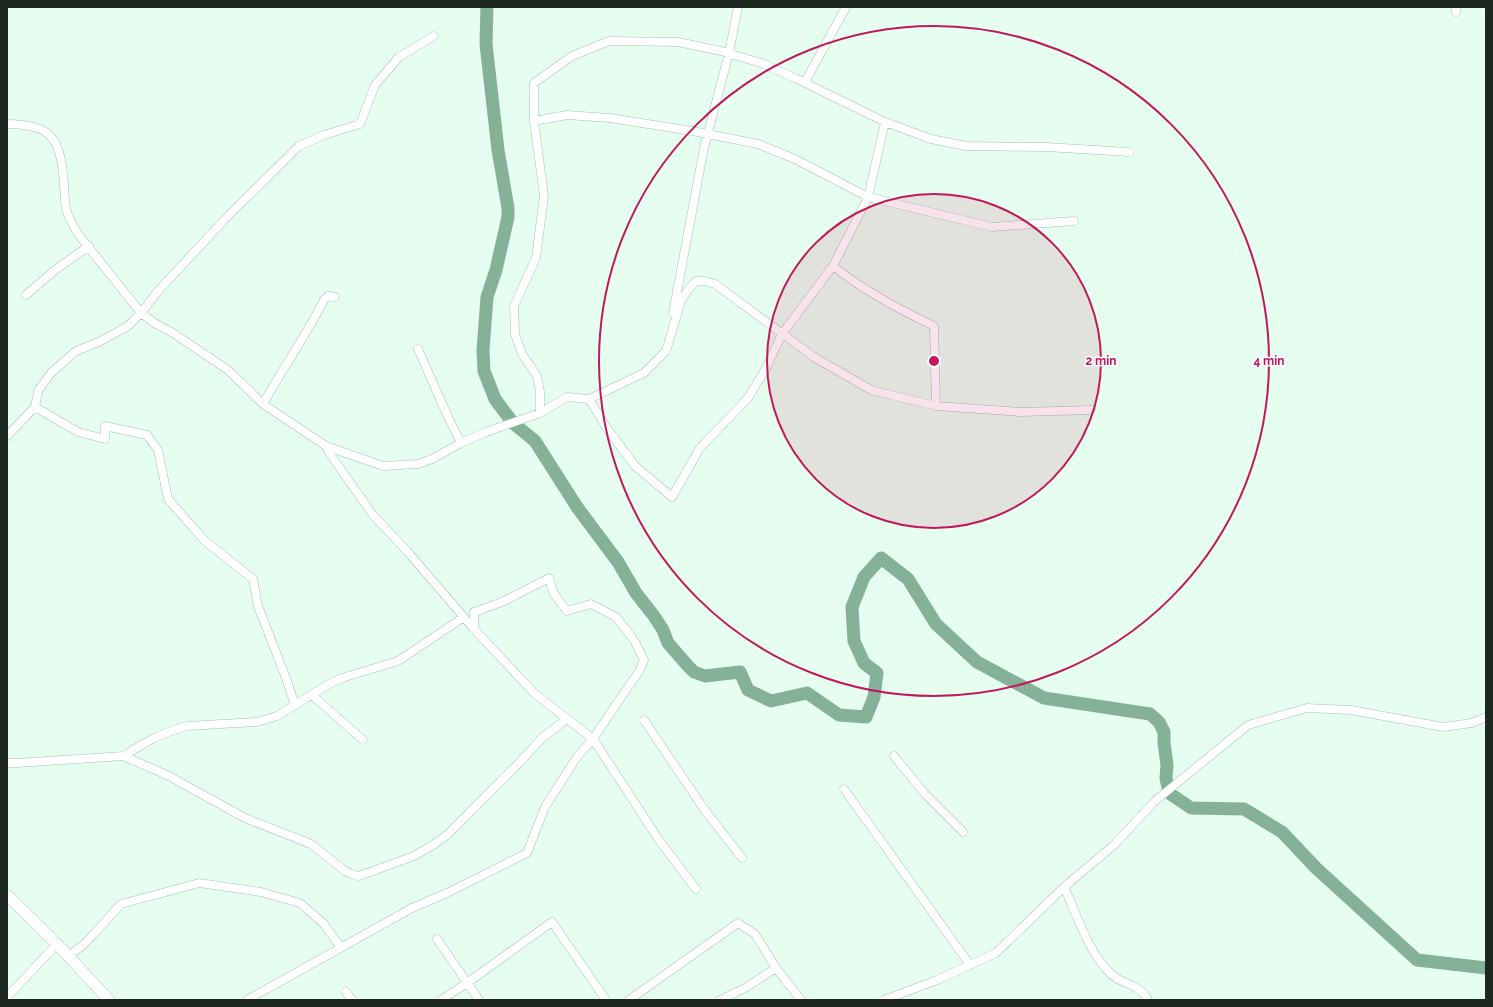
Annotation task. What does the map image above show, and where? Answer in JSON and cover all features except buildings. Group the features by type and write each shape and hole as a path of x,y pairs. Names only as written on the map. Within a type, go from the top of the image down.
{"main road":[{"path":"7,895 68,956 109,1000"}],"street":[{"path":"666,351 708,134 729,53 738,7"},
{"path":"805,82 846,7"},
{"path":"7,436 34,407 38,391 59,365 76,351 101,341 128,326 141,314 160,290 222,222 299,146 324,135 360,124 375,85 399,57 434,36"},
{"path":"540,413 540,392 537,376 522,354 515,334 514,306 536,258 544,196 534,121 534,83 572,56 609,41 678,42 729,53 764,64 805,82 885,122 931,139 966,146 1046,147 1129,152"},
{"path":"534,121 567,115 596,117 708,134 758,144 795,159 868,197 992,227 1074,221"},
{"path":"589,400 606,427 635,466 672,497 700,448 748,398 765,370 782,334 833,266 868,197 885,122"},
{"path":"7,124 39,128 53,138 58,146 60,156 67,211 78,234 89,246 141,314 174,333 228,370 262,404 326,446 374,464 384,466 418,464 432,459 461,443 486,432 540,413 567,396 589,400 644,372 666,351 681,301 696,281 705,281 715,284 814,357 871,390 936,406 1020,412 1091,410"},
{"path":"26,295 55,270 89,246"},
{"path":"833,266 852,281 888,303 934,326 936,406"},
{"path":"262,404 279,374 312,324 324,300 328,296 335,296"},
{"path":"418,349 461,443"},
{"path":"34,407 78,432 105,439 105,426 147,435 158,450 168,499 205,541 253,579 258,606 295,705"},
{"path":"326,446 373,515 407,551 474,629 534,693 593,739 659,840 696,889"},
{"path":"247,1000 412,908 447,893 527,853 545,807 578,757 593,739 640,670 644,660 634,640 616,617 591,604 567,611 554,594 548,578 502,602 474,612 474,629"},
{"path":"123,756 151,739 187,726 266,720 277,716 329,684 342,678 398,661 464,618"},
{"path":"312,695 364,740"},
{"path":"884,1000 996,953 1064,887 1114,845 1155,801 1248,726 1307,708 1352,710 1443,727 1472,723 1486,717"},
{"path":"7,763 123,756 167,775 245,818 311,844 345,871 359,876 414,856 433,846 447,835 520,763 543,737 567,719"},
{"path":"644,720 704,809 742,858"},
{"path":"894,756 924,793 963,832"},
{"path":"844,789 970,965"},
{"path":"68,956 82,946 121,904 199,883 260,892 300,903 324,924 341,948"},
{"path":"1064,887 1082,929 1098,959 1112,975 1142,991 1148,1000"},
{"path":"441,1000 552,922 606,1000"},
{"path":"628,1000 738,923 755,934 776,968 801,1000"},
{"path":"437,939 478,1000"},
{"path":"7,997 56,944"},
{"path":"720,1000 745,988 776,968"},
{"path":"346,992 352,1000"}],"waterway":[{"path":"487,7 486,44 498,150 508,208 508,217 496,270 487,297 483,350 484,371 495,399 513,423 535,441 577,507 618,562 636,593 654,616 663,630 668,643 694,672 705,676 740,672 748,690 771,701 807,693 839,715 866,717 874,697 877,673 864,663 854,641 852,607 864,577 881,558 908,579 936,624 977,662 1044,698 1150,714 1159,722 1164,732 1167,765 1166,778 1169,793 1191,808 1244,809 1282,832 1316,868 1417,960 1486,968"}]}
